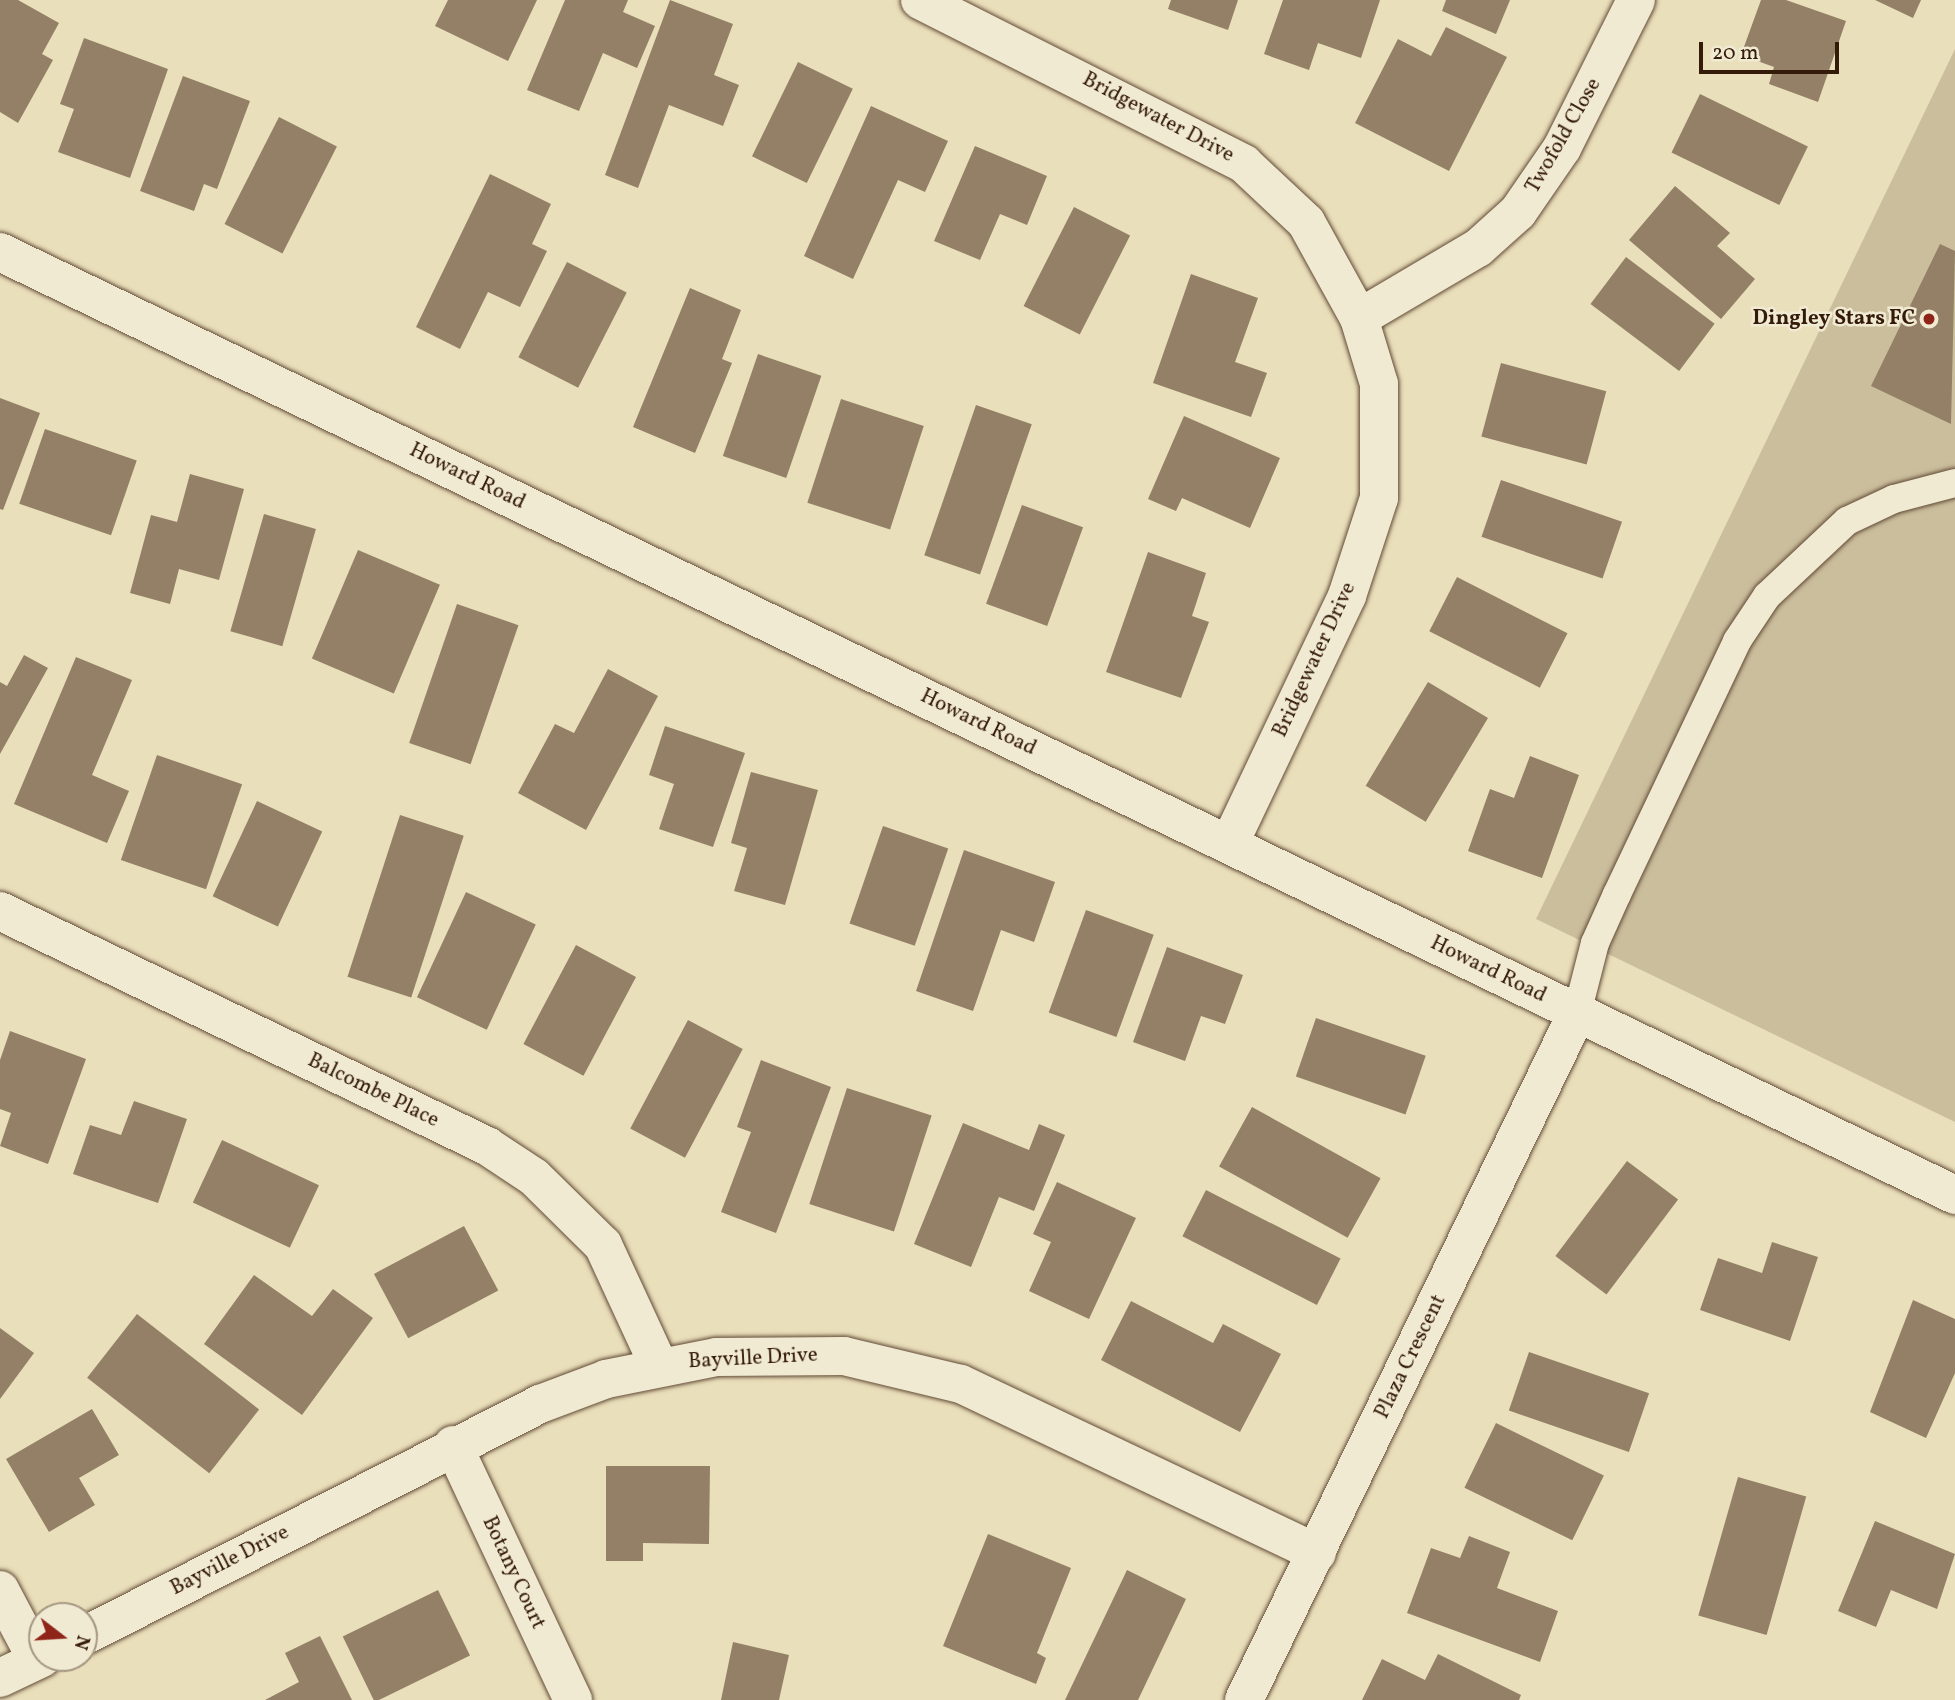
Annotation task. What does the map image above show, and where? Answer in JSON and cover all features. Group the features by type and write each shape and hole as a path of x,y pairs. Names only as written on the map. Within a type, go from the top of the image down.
{"street":[{"name":"Bridgewater Drive","path":"920,0 1244,164 1306,222 1360,318 1379,384 1379,498 1347,596 1229,844"},
{"name":"Twofold Close","path":"1360,318 1478,248 1518,212 1562,148 1636,0"},
{"name":"Howard Road","path":"0,252 1955,1195"},
{"name":"Balcombe Place","path":"0,911 487,1146 534,1177 603,1245 659,1366"},
{"name":"Plaza Crescent","path":"1244,1700 1577,1013"},
{"name":"Bayville Drive","path":"98,1629 453,1445 606,1379 659,1366 772,1355 844,1356 903,1366 1029,1414 1317,1553"},
{"name":"Botany Court","path":"453,1445 573,1700"},
{"path":"0,1590 28,1638"},
{"path":"0,1678 28,1665"}],"lane":[{"path":"1577,1013 1595,943 1737,641 1767,596 1847,521 1894,499 1955,483"}],"shaded area":[{"path":"1955,49 1955,1122 1536,919"}],"building":[{"path":"0,0 18,0 59,23 42,54 53,60 18,123 0,112"},
{"path":"448,0 537,0 508,61 435,26"},
{"path":"565,0 628,0 623,12 655,26 637,68 603,53 579,111 527,90"},
{"path":"670,0 733,24 714,75 739,85 723,126 669,105 638,188 605,175"},
{"path":"1171,0 1238,0 1228,30 1168,9"},
{"path":"1283,0 1380,0 1361,58 1318,43 1309,70 1264,54"},
{"path":"1446,0 1510,0 1496,34 1442,11"},
{"path":"1761,0 1786,0 1846,21 1818,102 1769,84 1774,67 1741,55"},
{"path":"1875,0 1921,0 1913,18"},
{"path":"1446,27 1507,57 1449,171 1355,123 1398,39 1431,56"},
{"path":"84,38 168,69 130,178 58,152 74,109 60,104"},
{"path":"798,62 853,89 807,183 752,156"},
{"path":"183,76 250,101 217,189 204,184 194,211 140,191"},
{"path":"1700,94 1808,147 1779,205 1672,152"},
{"path":"871,106 948,141 925,192 898,180 853,279 804,256"},
{"path":"279,117 337,147 282,253 225,224"},
{"path":"975,146 1047,176 1027,225 1000,214 980,260 934,241"},
{"path":"490,174 551,204 532,244 547,251 520,307 488,292 460,349 416,327"},
{"path":"1675,186 1730,233 1717,246 1755,279 1721,319 1629,240"},
{"path":"1074,207 1130,236 1080,335 1024,306"},
{"name":"Dingley Stars FC","path":"1940,244 1955,251 1951,424 1871,386"},
{"path":"1626,257 1715,324 1679,371 1590,304"},
{"path":"567,262 627,292 578,388 518,357"},
{"path":"1191,274 1258,298 1235,362 1267,373 1251,417 1153,383"},
{"path":"690,288 741,310 722,359 732,363 695,453 633,427"},
{"path":"758,354 821,376 786,478 723,456"},
{"path":"1501,363 1606,391 1587,465 1481,436"},
{"path":"0,398 40,413 3,510 0,509"},
{"path":"841,399 924,426 890,530 807,503"},
{"path":"976,405 1032,424 980,575 924,555"},
{"path":"1184,416 1280,458 1250,528 1182,498 1176,511 1148,499"},
{"path":"45,429 137,461 111,535 19,504"},
{"path":"190,474 244,489 219,580 179,569 170,604 130,593 151,515 177,522"},
{"path":"1501,480 1622,522 1602,578 1481,537"},
{"path":"1022,505 1083,527 1047,626 986,604"},
{"path":"264,514 316,529 282,646 230,631"},
{"path":"358,550 440,585 394,693 312,659"},
{"path":"1148,552 1206,573 1192,616 1209,622 1181,698 1106,672"},
{"path":"1457,577 1567,633 1540,688 1429,631"},
{"path":"457,604 518,625 471,764 409,743"},
{"path":"24,655 48,668 0,754 0,682 7,686"},
{"path":"76,657 132,680 92,775 129,791 107,843 14,804"},
{"path":"608,669 658,696 586,830 518,793 555,724 574,733"},
{"path":"1428,682 1488,718 1426,822 1366,786"},
{"path":"665,726 745,753 713,847 659,829 674,784 649,775"},
{"path":"157,755 242,784 206,889 121,860"},
{"path":"1530,756 1579,775 1542,878 1468,851 1490,789 1514,798"},
{"path":"751,772 818,790 785,905 734,891 747,848 731,843"},
{"path":"257,801 322,831 278,927 213,896"},
{"path":"400,815 464,836 411,997 347,977"},
{"path":"883,826 948,848 915,946 849,923"},
{"path":"964,850 1055,882 1034,942 1001,930 973,1011 916,991"},
{"path":"466,892 536,925 487,1030 417,997"},
{"path":"1086,910 1154,935 1116,1037 1049,1012"},
{"path":"576,945 636,977 583,1076 523,1044"},
{"path":"1167,947 1243,975 1225,1024 1201,1016 1185,1061 1133,1042"},
{"path":"1316,1018 1426,1056 1405,1114 1296,1077"},
{"path":"688,1020 743,1049 685,1158 630,1129"},
{"path":"10,1031 86,1059 48,1164 0,1146 11,1113 0,1109 0,1060"},
{"path":"761,1060 831,1087 776,1233 721,1212 751,1132 737,1127"},
{"path":"847,1088 932,1116 894,1232 809,1204"},
{"path":"134,1101 187,1119 158,1203 73,1174 90,1125 121,1135"},
{"path":"1252,1107 1381,1178 1348,1238 1219,1166"},
{"path":"963,1123 1029,1150 1039,1124 1065,1135 1034,1211 999,1197 971,1267 914,1244"},
{"path":"222,1140 319,1185 290,1248 193,1203"},
{"path":"1627,1161 1678,1200 1606,1295 1555,1256"},
{"path":"1057,1182 1136,1218 1089,1319 1029,1291 1051,1242 1033,1234"},
{"path":"1206,1190 1341,1259 1317,1305 1182,1236"},
{"path":"464,1226 498,1290 408,1338 374,1274"},
{"path":"1772,1242 1818,1257 1790,1341 1700,1310 1718,1258 1762,1273"},
{"path":"254,1275 312,1316 333,1289 373,1318 302,1415 204,1344"},
{"path":"1913,1300 1955,1319 1955,1373 1926,1438 1870,1412"},
{"path":"1131,1301 1213,1343 1223,1324 1281,1354 1240,1432 1101,1360"},
{"path":"137,1314 259,1409 209,1473 87,1378"},
{"path":"0,1328 34,1353 0,1399"},
{"path":"1529,1352 1649,1393 1629,1452 1509,1411"},
{"path":"92,1409 119,1455 79,1478 95,1505 49,1532 6,1459"},
{"path":"1496,1423 1604,1476 1572,1540 1464,1488"},
{"path":"606,1466 710,1466 709,1544 643,1543 643,1561 606,1561"},
{"path":"1738,1477 1806,1497 1767,1635 1698,1615"},
{"path":"1875,1521 1955,1554 1937,1609 1891,1590 1876,1627 1838,1611"},
{"path":"988,1534 1071,1568 1037,1653 1046,1658 1036,1684 943,1646"},
{"path":"1469,1536 1510,1552 1497,1588 1558,1611 1540,1662 1407,1613 1431,1548 1460,1558"},
{"path":"1127,1570 1186,1599 1138,1700 1065,1700"},
{"path":"438,1590 470,1656 379,1700 374,1700 343,1636"},
{"path":"320,1636 352,1700 265,1700 299,1682 285,1653"},
{"path":"733,1642 789,1655 779,1700 721,1700"},
{"path":"1438,1654 1521,1695 1519,1700 1362,1700 1382,1659 1425,1680"}],"place":[{"name":"Dingley Stars FC","path":"1929,319"}]}
